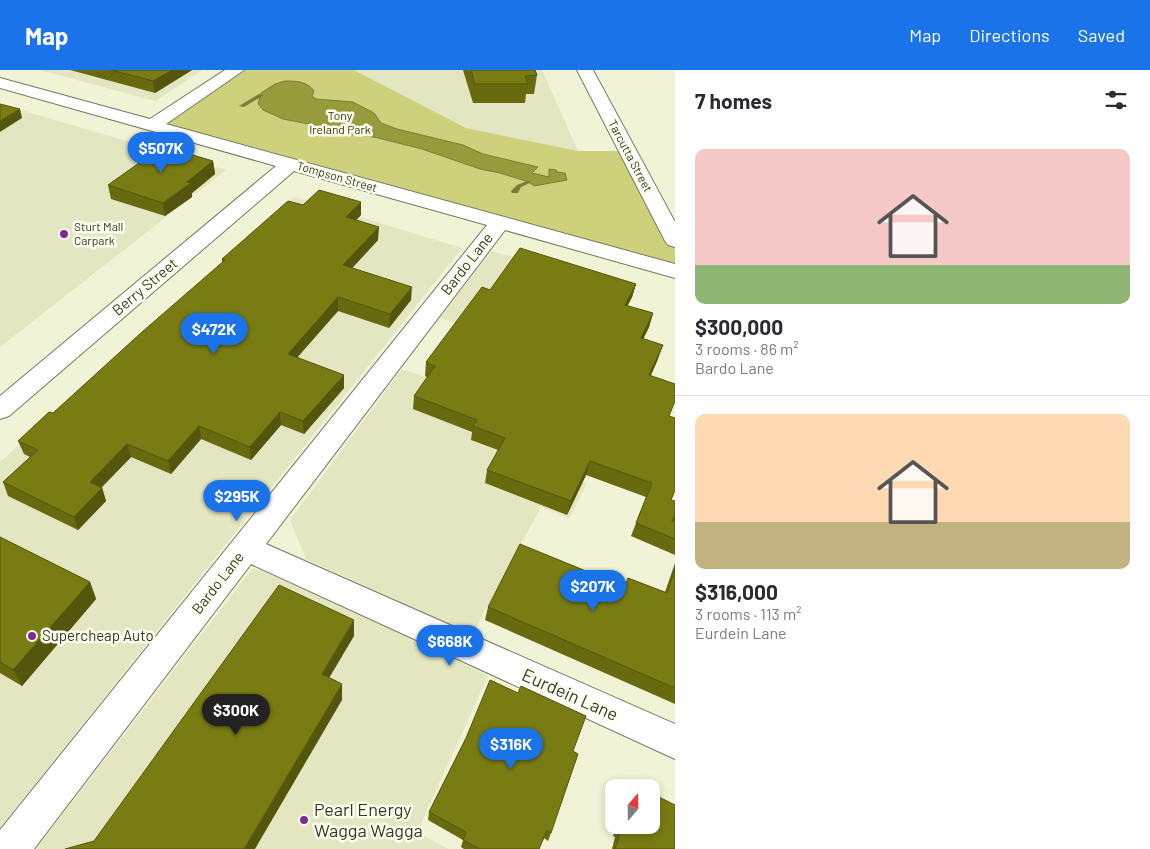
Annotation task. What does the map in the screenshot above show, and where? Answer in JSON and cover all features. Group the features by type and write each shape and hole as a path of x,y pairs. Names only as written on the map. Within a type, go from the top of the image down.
{"street":[{"path":"153,126 236,70"},
{"name":"Tarcutta Street","path":"585,70 675,242"},
{"name":"Tompson Street","path":"0,83 675,271"},
{"name":"Berry Street","path":"0,410 290,164"},
{"name":"Bardo Lane","path":"10,849 500,222"},
{"name":"Eurdein Lane","path":"246,548 675,742"}],"shaded area":[{"path":"40,70 203,70 155,101"},
{"path":"354,70 542,70 578,151 466,128"},
{"path":"285,81 308,85 314,91 312,96 316,99 353,102 374,113 381,123 397,129 463,145 483,154 538,167 532,173 549,177 549,169 556,170 557,172 565,173 567,180 534,186 529,182 480,169 422,149 374,137 345,134 330,128 283,119 263,110 258,104 261,93 275,84"},
{"path":"0,104 226,170 0,347"},
{"path":"294,197 462,248 0,828 0,462"},
{"path":"491,251 565,271 596,371 440,318"},
{"path":"402,369 581,431 561,472 587,483 570,518 541,507 472,634 306,559 290,520"},
{"path":"252,569 285,574 488,676 417,832 448,849 36,849"}],"green space":[{"name":"Tony Ireland Park","path":"236,70 354,70 466,128 578,151 626,151 675,246 675,271 153,125"}],"building":[{"path":"111,70 172,70 153,81"},
{"path":"471,70 535,70 537,75 525,76 528,84 475,84"},
{"path":"0,104 20,109 0,121"},
{"path":"163,146 213,161 187,182 191,183 163,203 108,185"},
{"path":"319,190 361,202 346,217 379,227 343,265 412,287 390,314 338,297 288,354 344,375 303,421 280,412 250,447 199,426 168,461 127,444 90,482 102,488 74,517 3,482 38,450 18,441 49,412 53,413 225,260 222,259 288,201 303,205"},
{"path":"520,248 636,284 625,305 653,313 641,338 663,345 649,375 675,384 675,401 669,416 675,418 675,490 671,500 675,501 675,515 672,522 675,516 675,539 636,523 652,483 590,461 571,501 487,470 505,438 473,426 477,420 414,396 435,366 426,362 482,287 490,290"},
{"name":"Supercheap Auto","path":"0,537 90,582 13,670 0,662"},
{"path":"520,544 625,587 628,578 667,593 675,569 675,688 488,607"},
{"path":"279,585 354,620 322,674 342,684 244,849 65,849 94,841"},
{"path":"490,680 518,693 521,686 586,716 573,751 578,754 551,833 547,830 539,849 480,849 463,840 466,832 429,812 466,738"},
{"path":"660,798 675,805 675,849 615,849 620,834 660,834"}],"waterway":[{"path":"242,106 261,95"},
{"path":"515,191 519,186 529,182"}],"place":[{"name":"Sturt Mall Carpark","path":"64,234"},
{"name":"Supercheap Auto","path":"32,636"},
{"name":"Pearl Energy Wagga Wagga","path":"304,820"}]}
